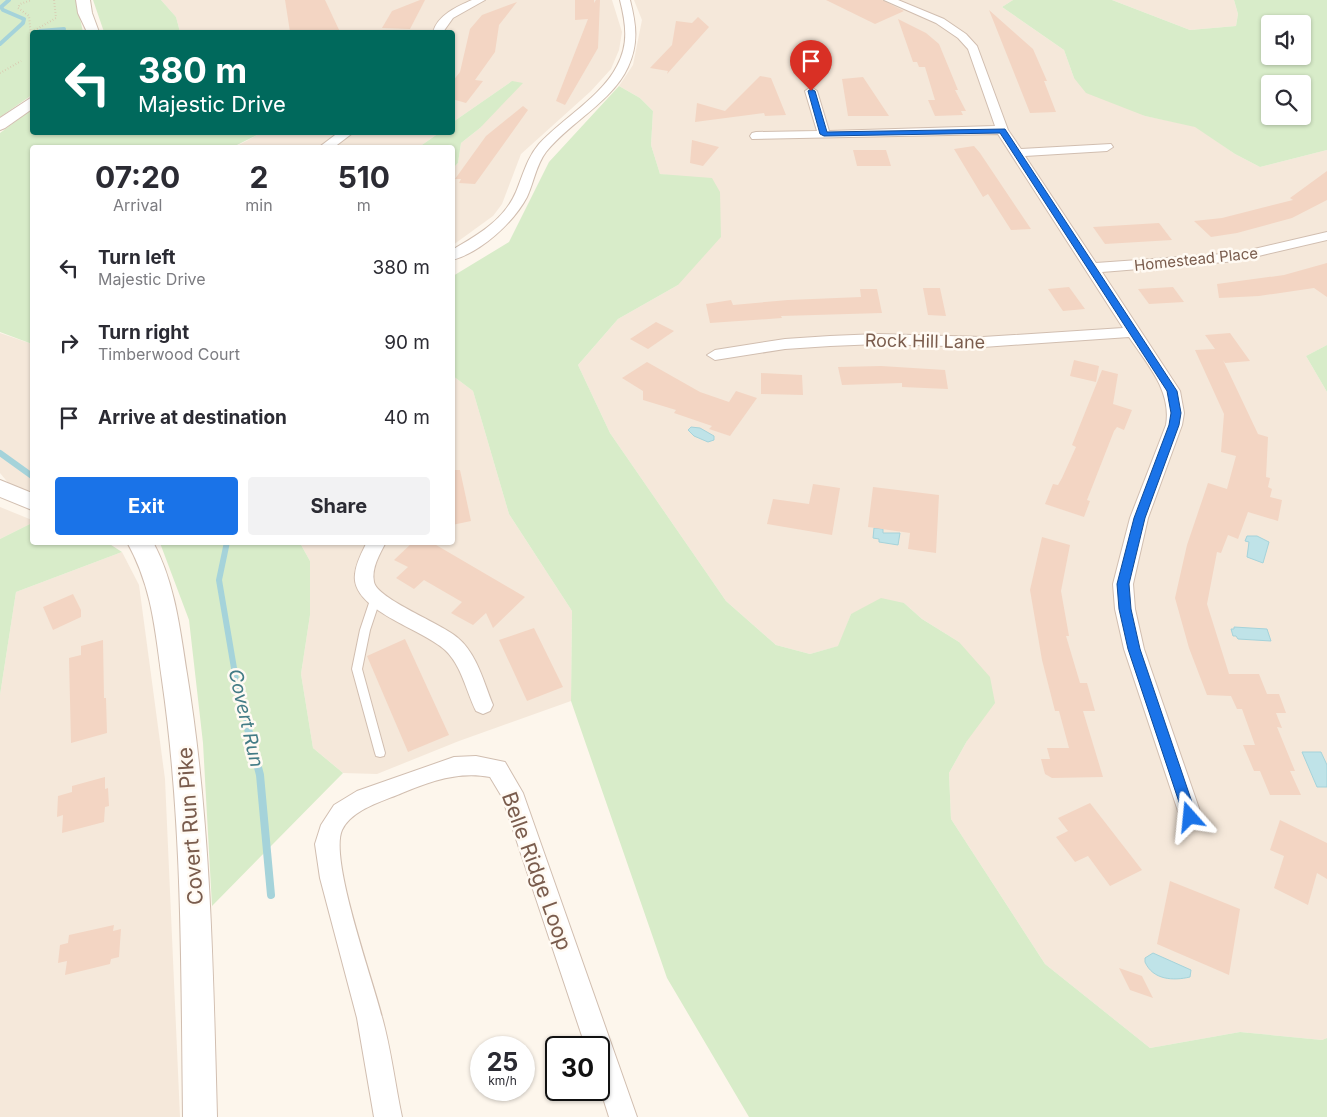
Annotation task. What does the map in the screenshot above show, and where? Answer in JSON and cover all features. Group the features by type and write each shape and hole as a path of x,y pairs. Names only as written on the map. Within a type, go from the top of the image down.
{"street":[{"path":"83,0 85,14 92,30"},
{"path":"439,30 445,21 454,13 480,0"},
{"path":"455,254 489,235 508,217 520,196 537,155 552,136 594,102 614,80 628,60 633,30 626,0"},
{"path":"889,0 940,21 962,36 973,48 1002,130 1172,391 1176,413 1173,428 1141,512 1130,549 1123,584 1125,609 1151,704 1190,817"},
{"path":"811,91 824,134"},
{"path":"0,124 30,103"},
{"path":"756,136 1002,130"},
{"path":"328,145 344,135"},
{"path":"1016,153 1106,147"},
{"name":"Homestead Place","path":"1092,268 1238,257 1327,236"},
{"name":"Rock Hill Lane","path":"715,355 785,344 830,341 874,339 983,342 1135,332"},
{"path":"0,488 30,501"},
{"name":"Covert Run Pike","path":"141,545 162,596 182,726 196,888 200,1117"},
{"path":"376,545 364,575 365,587 375,600 443,636 454,646 460,653 483,705"},
{"name":"Belle Ridge Loop","path":"388,1117 370,1018 332,878 327,844 332,825 342,812 365,798 454,766 476,765 497,769 512,793 531,843 623,1117"}],"lane":[{"path":"375,600 365,630 358,669 380,752"}],"path":[{"path":"30,30 29,16 18,8 20,4 32,0"},
{"path":"35,30 56,18 54,0"},
{"path":"0,73 21,61"}],"shaded area":[{"path":"161,0 612,0 622,32 619,50 611,69 591,91 521,154 502,204 493,216 455,244 455,166 458,163 461,143 480,128 512,81 455,121 455,30 179,30 176,17"},
{"path":"634,0 1013,0 1002,7 1064,50 1074,78 1145,116 1195,126 1235,154 1260,167 1327,150 1327,345 1306,356 1327,392 1327,1038 1322,1040 1240,1032 1150,1048 1045,964 951,819 949,773 967,741 959,642 922,619 904,603 851,614 839,646 810,654 776,645 726,601 610,433 578,365 618,319 678,285 680,177 660,174 651,145 653,111 640,98 619,86 633,65 642,20"},
{"path":"1112,0 1234,0 1238,14 1236,26 1190,30"},
{"path":"257,135 436,135 422,145 239,145"},
{"path":"0,333 30,343 30,491 10,485 0,473"},
{"path":"455,378 473,391 509,514 572,611 571,701 459,741 377,774 343,773 313,748 301,674 310,615 310,561 301,545 455,545"},
{"path":"0,507 30,519 30,524 0,539"},
{"path":"122,552 139,585 165,779 180,1117 0,1117 0,695 16,592"}],"green space":[{"path":"0,0 76,0 83,30 30,30 30,96 0,117"},
{"path":"93,0 161,0 176,17 179,30 103,30"},
{"path":"1013,0 1112,0 1190,30 1236,26 1238,14 1234,0 1327,0 1327,150 1260,167 1235,154 1195,127 1145,116 1086,93 1074,78 1064,50 1002,7"},
{"path":"512,81 523,83 480,128 461,143 458,163 455,166 455,145 422,145 436,135 455,135 455,121"},
{"path":"619,86 640,98 653,111 651,145 660,174 712,178 720,192 721,237 678,285 618,319 578,365 610,433 726,601 776,645 810,654 838,646 851,614 881,598 904,603 922,619 959,642 990,677 995,703 967,741 949,773 951,819 1045,964 1150,1048 1240,1032 1322,1040 1327,1038 1327,1117 749,1117 667,978 571,701 572,611 509,514 473,391 455,378 455,275 509,242 549,162"},
{"path":"30,110 30,135 257,135 237,145 30,145 30,343 0,332 0,133"},
{"path":"1327,345 1327,392 1306,356"},
{"path":"30,524 30,545 111,545 122,552 16,592 0,695 0,539"},
{"path":"161,545 301,545 310,561 310,615 301,674 313,748 343,773 212,906 203,743 189,620"}],"water":[{"path":"691,427 700,428 714,436 714,440 708,442 694,436 688,430"},
{"path":"874,528 883,529 883,533 900,533 898,545 879,542 879,539 873,538"},
{"path":"1247,536 1257,536 1269,542 1263,563 1247,557 1249,542 1245,541"},
{"path":"1234,627 1267,629 1271,641 1238,639 1236,636 1233,636 1231,629 1234,629"},
{"path":"1302,752 1321,752 1327,765 1327,787 1317,787"},
{"path":"1153,953 1191,970 1190,977 1170,979 1158,976 1145,962 1145,958"}],"building":[{"path":"285,0 325,0 339,30 290,30"},
{"path":"420,0 425,0 410,29 382,28 392,11"},
{"path":"575,0 594,0 594,3 596,0 600,0 598,48 565,105 556,101 588,19 575,20"},
{"path":"826,0 882,0 904,11 875,24"},
{"path":"517,2 499,25 495,52 475,80 483,81 466,103 455,100 455,78 460,72 470,29 482,15"},
{"path":"989,10 1033,49 1047,81 1044,81 1056,112 1030,113"},
{"path":"698,17 709,27 667,74 668,71 650,68 672,45 676,21 692,23"},
{"path":"898,19 926,33 939,44 958,90 955,90 966,111 961,111 963,115 935,116 928,100 935,100 925,67 919,67 917,62 913,62"},
{"path":"760,76 771,78 786,115 765,116 764,113 695,122 697,103 725,111"},
{"path":"863,77 889,116 848,116 842,79"},
{"path":"523,106 528,110 475,184 459,183 461,179 455,179 486,136"},
{"path":"692,140 719,147 703,166 690,163"},
{"path":"974,146 1031,229 1011,230 988,194 983,197 954,149"},
{"path":"853,150 886,150 891,166 857,166"},
{"path":"1327,171 1327,200 1292,218 1237,233 1211,237 1194,221 1222,218 1293,200 1290,198"},
{"path":"1159,223 1172,240 1105,244 1093,227"},
{"path":"1327,263 1327,297 1314,288 1259,296 1219,298 1217,284 1284,275"},
{"path":"1069,287 1085,309 1063,311 1048,289"},
{"path":"1173,287 1184,302 1149,304 1138,289"},
{"path":"923,288 940,288 946,316 928,315"},
{"path":"860,289 877,289 882,313 781,316 782,318 710,323 706,304 731,300 733,305 788,300 861,297"},
{"path":"656,322 674,331 648,349 630,339"},
{"path":"1230,333 1250,361 1225,363 1223,360 1258,434 1268,437 1266,477 1270,478 1268,487 1272,489 1270,497 1282,500 1278,521 1248,512 1238,539 1228,535 1221,553 1217,552 1207,604 1229,674 1259,674 1267,694 1279,694 1286,713 1276,713 1282,728 1277,727 1295,771 1290,771 1301,795 1270,795 1260,771 1254,771 1243,745 1255,745 1242,709 1237,709 1231,696 1207,695 1189,648 1175,598 1187,545 1208,483 1227,489 1236,456 1221,452 1224,414 1195,350 1215,349 1205,335"},
{"path":"1074,360 1099,366 1096,382 1070,376"},
{"path":"647,362 700,392 729,402 736,391 757,398 730,436 709,429 712,426 674,413 676,410 643,400 643,391 622,378"},
{"path":"881,366 945,370 948,389 902,387 902,383 842,385 838,367"},
{"path":"1102,370 1118,374 1113,404 1132,410 1124,430 1117,427 1114,431 1087,500 1090,501 1084,517 1045,504 1053,484 1058,485 1076,447 1072,445"},
{"path":"761,373 802,375 803,395 761,394"},
{"path":"455,470 460,470 471,521 455,524"},
{"path":"813,484 840,488 832,535 767,524 773,499 809,504"},
{"path":"873,487 939,495 936,553 908,549 910,533 868,527"},
{"path":"1042,537 1070,545 1061,591 1069,636 1066,636 1080,683 1087,683 1095,711 1083,711 1103,777 1052,778 1045,774 1041,759 1050,759 1047,748 1069,748 1059,711 1055,711 1042,660 1030,590"},
{"path":"410,545 436,545 525,597 493,628 486,613 473,625 451,613 462,602 424,580 414,589 396,578 408,567 394,560"},
{"path":"73,594 81,610 81,617 53,630 43,607"},
{"path":"534,628 563,687 527,701 499,640"},
{"path":"405,639 449,735 408,752 367,656"},
{"path":"103,640 107,733 71,743 69,658 81,655 81,646"},
{"path":"105,777 105,789 108,788 109,806 105,807 104,822 62,833 63,815 57,817 58,796 72,792 72,786"},
{"path":"1090,803 1142,870 1110,886 1088,856 1075,862 1056,837 1068,831 1058,818"},
{"path":"1280,820 1327,843 1327,879 1317,873 1308,905 1274,888 1284,856 1270,850"},
{"path":"1170,881 1240,909 1229,975 1157,944"},
{"path":"114,925 113,931 121,929 119,957 111,959 110,964 65,975 67,961 58,963 60,945 68,943 69,935"},
{"path":"1119,968 1142,976 1153,998 1130,990"}],"waterway":[{"name":"Covert Run","path":"0,44 23,23 24,19 3,10 1,7 9,0"},
{"path":"52,30 63,30"},
{"name":"Covert Run","path":"0,453 30,475"},
{"name":"Covert Run","path":"226,545 219,580 236,680 249,730"},
{"name":"Covert Run","path":"248,729 260,775 271,895"}],"route":[{"path":"811,91 824,134 1002,130 1158,366 1172,391 1176,413 1174,425 1164,456 1139,518 1126,565 1123,584 1125,609 1134,649 1190,817"}]}
